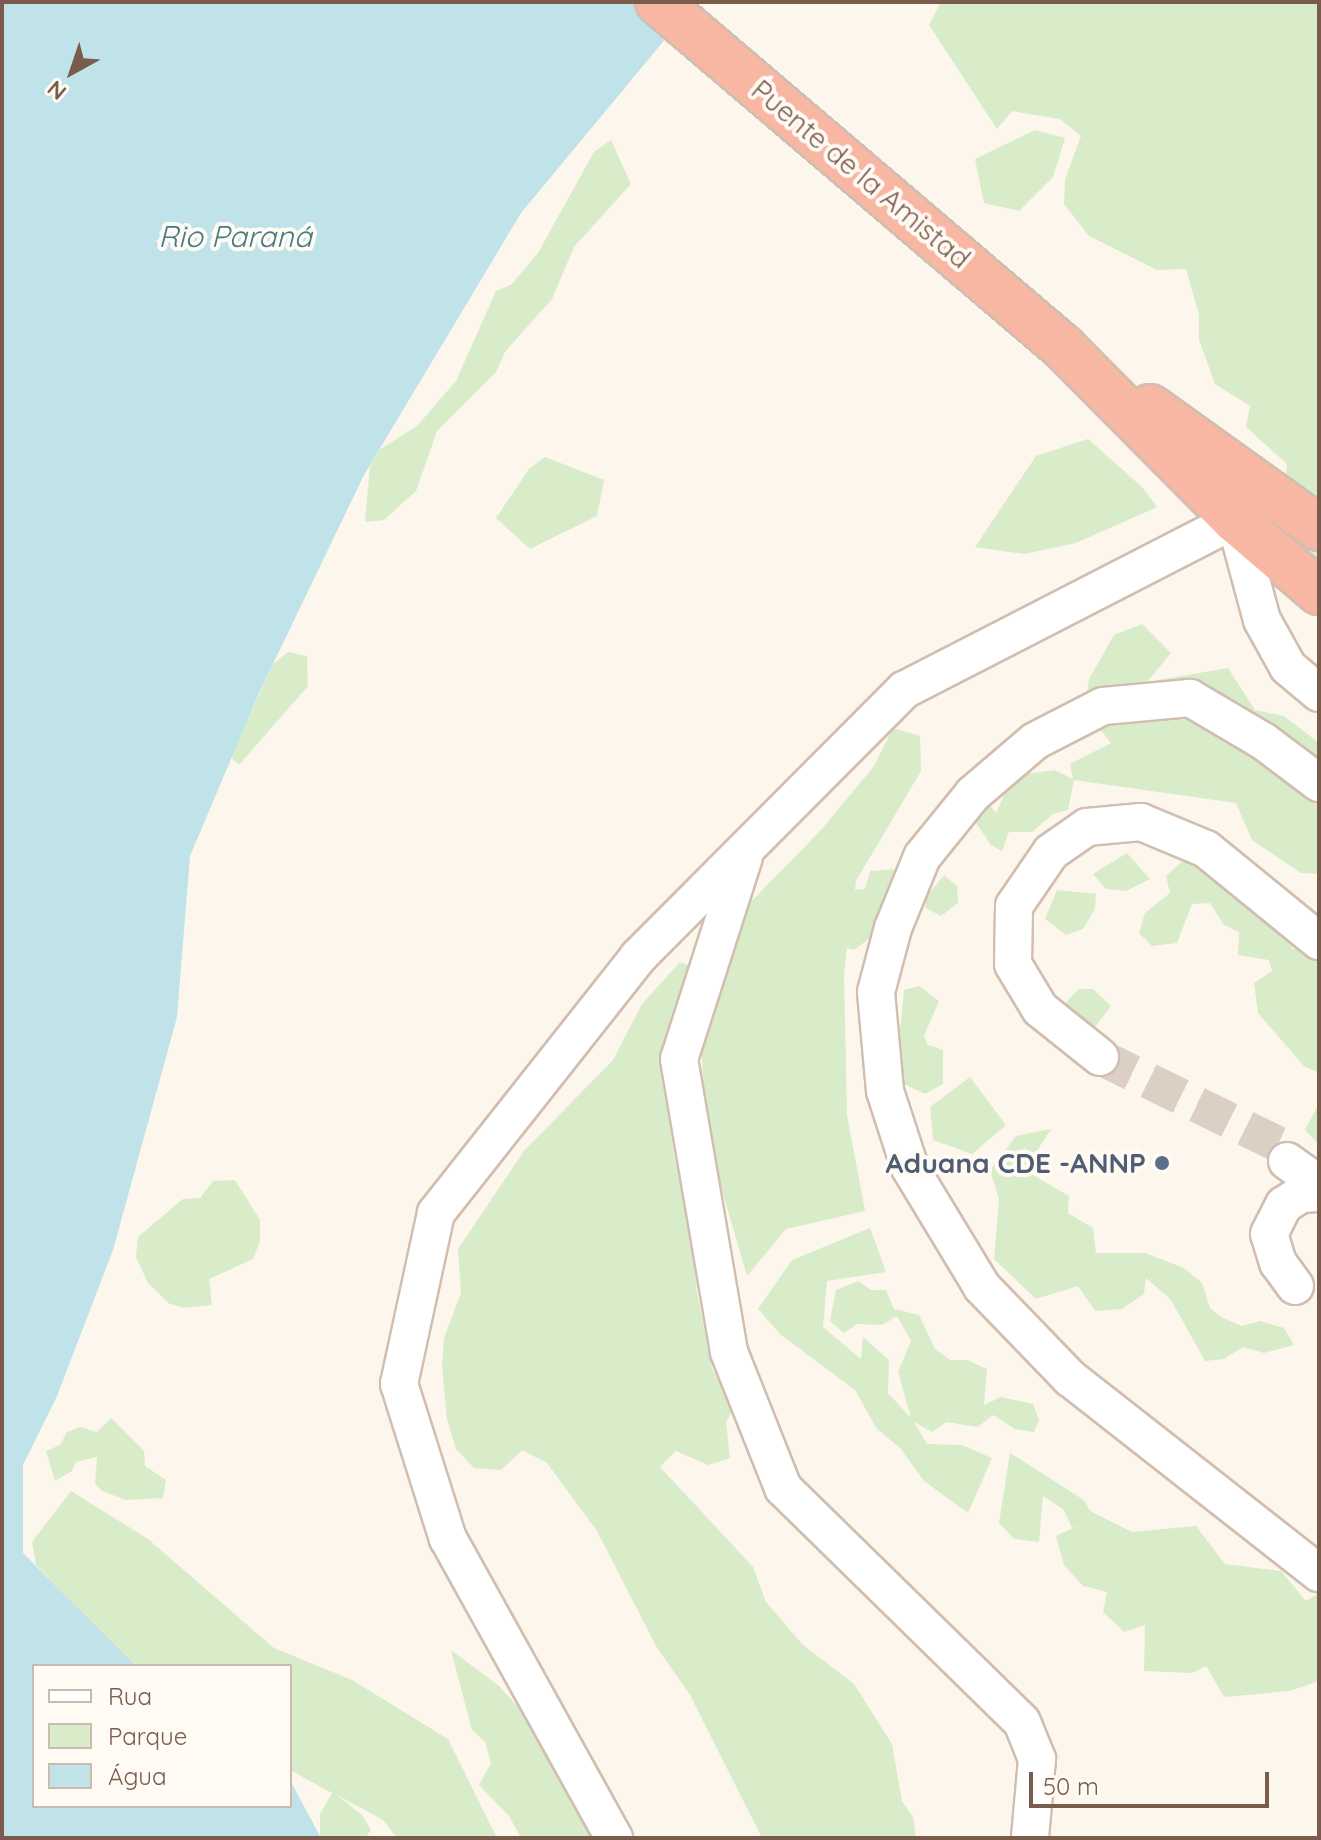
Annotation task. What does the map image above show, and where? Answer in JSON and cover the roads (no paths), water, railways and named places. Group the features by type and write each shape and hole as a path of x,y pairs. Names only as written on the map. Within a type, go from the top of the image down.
{"highway":[{"name":"Puente de la Amistad","path":"658,2 1063,347"},
{"path":"1063,347 1265,485 1319,528"},
{"path":"1063,347 1235,520 1319,592"}],"lane":[{"path":"614,1838 448,1539 399,1384 436,1213 638,957 904,690 1235,520 1262,620 1288,667 1319,693"},
{"path":"1319,783 1263,741 1190,698 1103,706 1035,741 973,794 930,847 893,928 876,992 885,1091 910,1168 982,1287 1070,1378 1319,1573"},
{"path":"1100,1057 1040,1009 1013,964 1014,906 1051,852 1087,827 1141,822 1206,849 1319,941"},
{"path":"749,846 679,1059 729,1352 783,1488 1022,1722 1037,1759 1030,1838"},
{"path":"1287,1161 1319,1184"},
{"path":"1295,1286 1278,1263 1269,1234 1284,1205 1301,1194 1319,1193"}],"water":[{"name":"Rio Paraná","path":"2,2 696,2 521,213 364,475 259,693 190,856 177,1017 113,1250 57,1396 23,1465 23,1553 134,1664 32,1664 32,1808 292,1808 292,1784 321,1838 2,1838"}],"tunnel":[{"path":"1100,1057 1292,1151 1287,1161"}],"place":[{"name":"Aduana CDE -ANNP","path":"1162,1163"}]}
